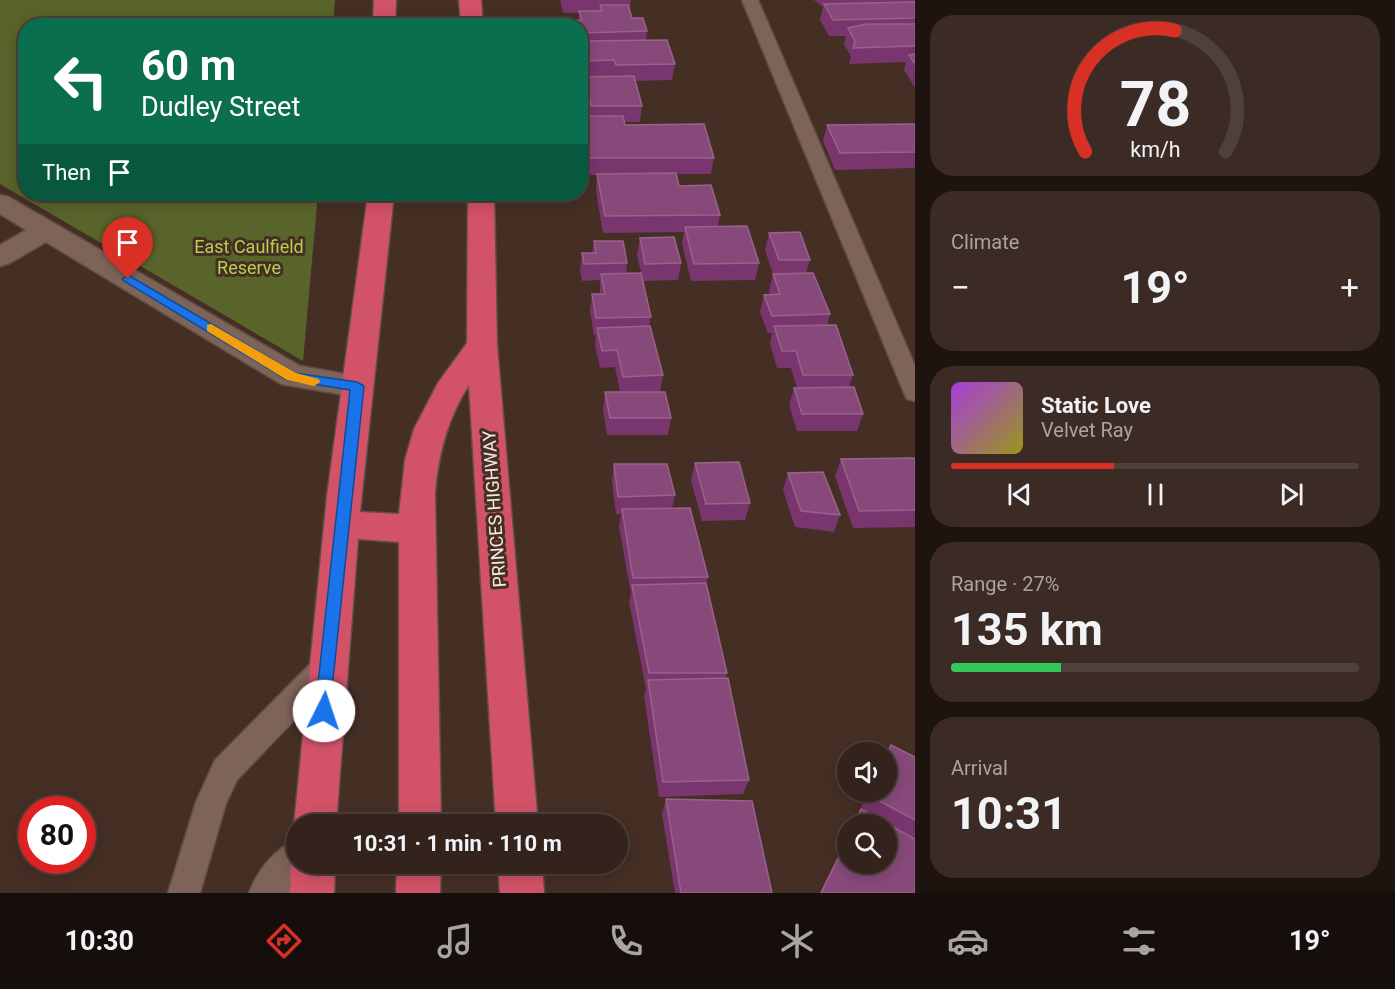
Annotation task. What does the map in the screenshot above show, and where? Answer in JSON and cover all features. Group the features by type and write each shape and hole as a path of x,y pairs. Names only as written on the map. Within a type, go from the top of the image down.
{"highway":[{"path":"384,18 385,0"},
{"path":"470,0 471,18"},
{"path":"316,814 327,666 357,386 373,281 380,201"},
{"name":"PRINCES HIGHWAY","path":"481,201 482,345 516,814"},
{"path":"420,814 417,529 421,470 430,429 454,381 482,345"},
{"path":"343,525 417,529"},
{"path":"312,893 313,874"},
{"path":"418,893 419,874"},
{"path":"520,874 522,893"}],"street":[{"path":"0,203 292,376 357,386"},
{"path":"0,257 46,230"},
{"path":"271,893 286,874"}],"lane":[{"path":"750,0 915,393"},
{"path":"184,893 211,802 226,770 327,666"}],"green space":[{"name":"East Caulfield Reserve","path":"0,0 335,0 334,18 18,18 18,195 0,184"},
{"name":"East Caulfield Reserve","path":"29,201 317,201 303,361"}],"building":[{"path":"915,2 915,18 833,20 824,4"},
{"path":"600,5 628,5 632,18 643,18 647,31 588,33 588,18 581,18 579,11 602,11"},
{"path":"866,24 915,24 915,46 853,48 855,41 848,28"},
{"path":"667,40 675,64 616,65 614,60 588,61 588,41"},
{"path":"915,54 915,64 909,55"},
{"path":"634,76 642,106 591,106 588,77"},
{"path":"588,116 623,116 625,125 704,124 714,158 588,158"},
{"path":"915,124 915,152 840,153 827,125"},
{"path":"676,173 679,186 711,185 720,215 605,216 597,174"},
{"path":"747,226 759,263 694,264 685,227"},
{"path":"800,232 810,260 779,260 769,233"},
{"path":"674,237 681,263 645,264 640,238"},
{"path":"594,241 623,241 627,263 584,264 582,253 596,253"},
{"path":"641,273 651,317 596,318 592,294 605,294 601,274"},
{"path":"813,273 830,314 772,316 764,295 780,294 773,274"},
{"path":"836,325 853,375 803,375 796,351 782,351 774,326"},
{"path":"650,326 663,375 623,377 617,350 602,351 597,328"},
{"path":"854,387 863,414 802,414 794,388"},
{"path":"605,392 665,392 671,418 610,418"},
{"path":"915,458 915,510 859,511 841,459"},
{"path":"739,462 750,503 706,504 695,463"},
{"path":"614,464 667,464 675,495 618,497"},
{"path":"823,472 840,515 801,511 788,473"},
{"path":"690,508 708,577 633,578 622,509"},
{"path":"706,583 727,673 649,673 632,585"},
{"path":"728,678 749,780 663,782 648,680"},
{"path":"897,748 915,757 915,820 881,802 897,802"},
{"path":"666,799 752,801 772,893 681,893"},
{"path":"861,809 870,814 859,814"},
{"path":"897,829 915,839 915,893 821,893 837,860 837,874 897,874"}],"slow traffic":[{"path":"211,328 292,376 314,382"}],"route":[{"path":"128,279 292,376 306,381 357,386 324,711"}]}
